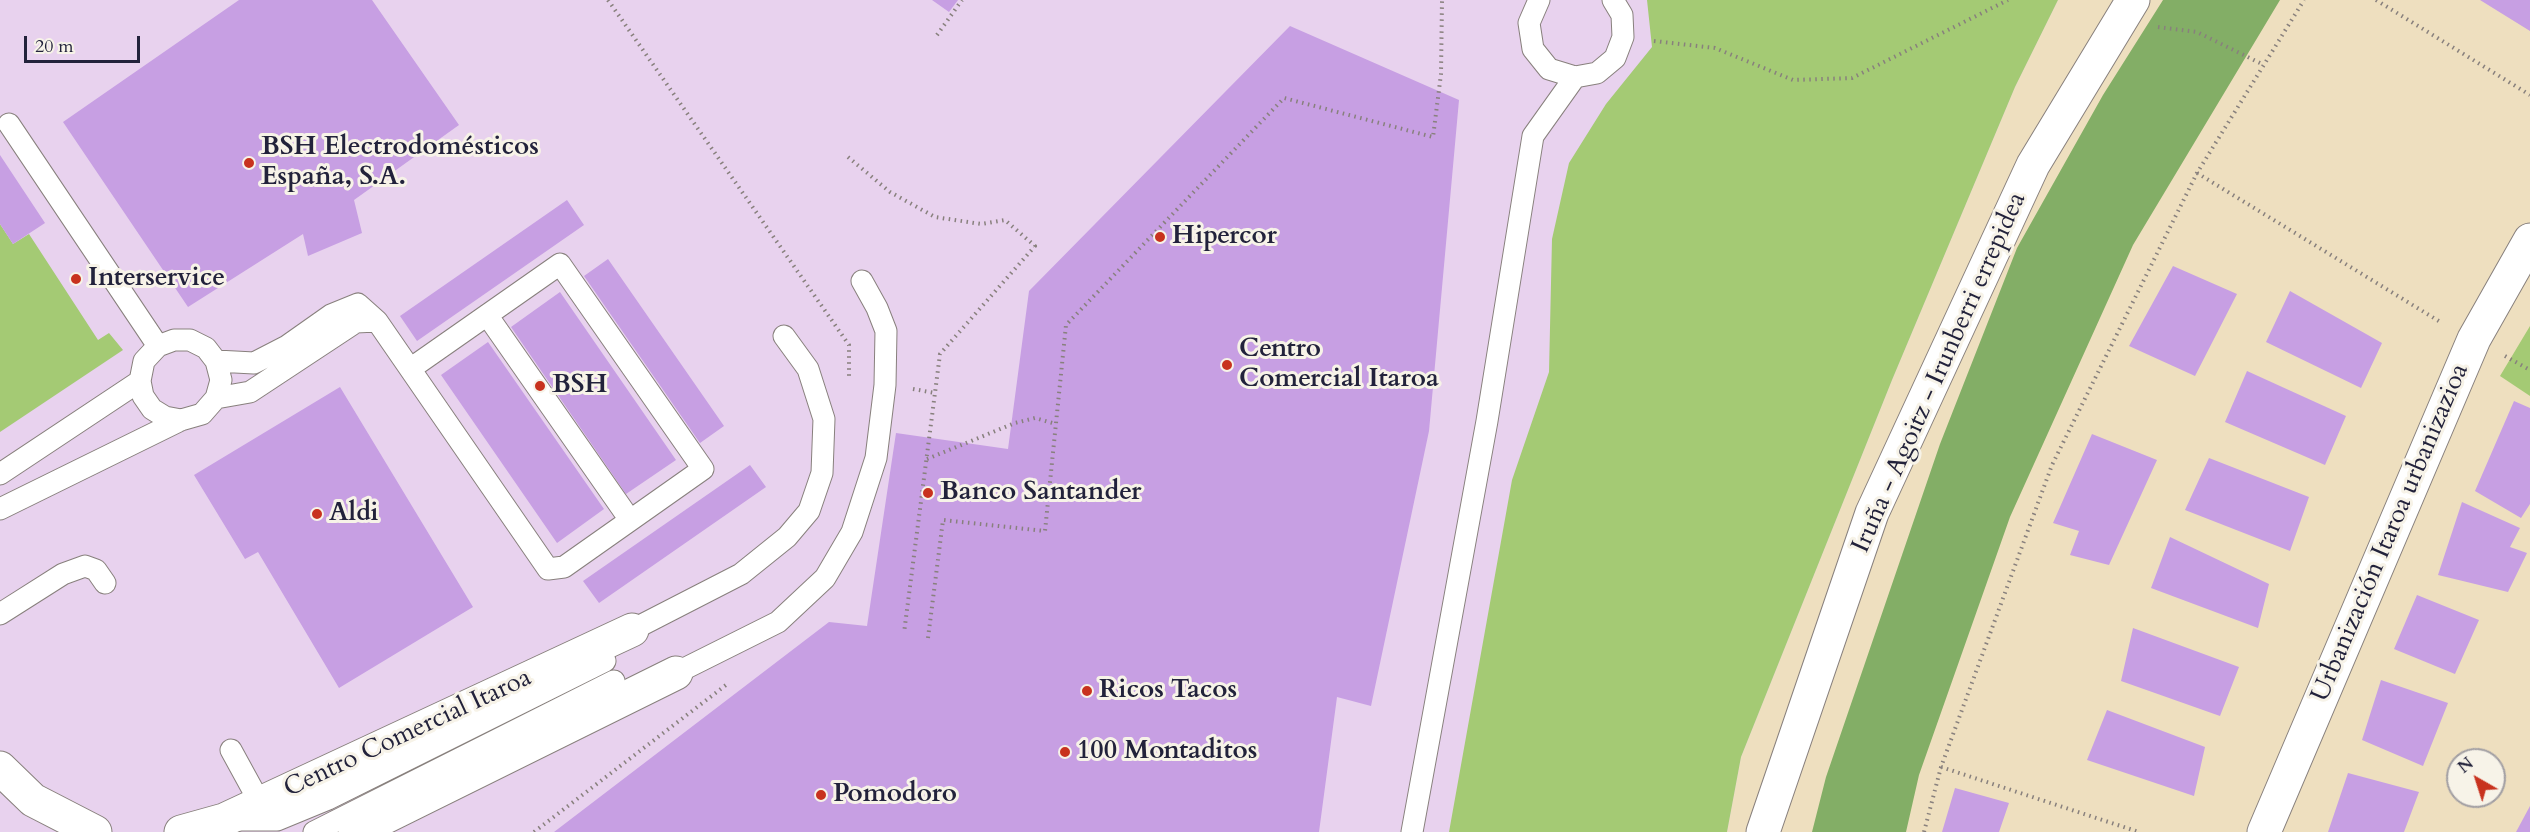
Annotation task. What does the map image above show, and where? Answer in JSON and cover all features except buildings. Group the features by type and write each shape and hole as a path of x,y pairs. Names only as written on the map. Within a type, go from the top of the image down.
{"main road":[{"name":"Iruña - Agoitz - Irunberri errepidea","path":"1763,832 1872,513 2033,165 2127,11"},
{"name":"Urbanización Itaroa urbanizazioa","path":"2264,832 2474,339 2530,240"},
{"name":"Centro Comercial Itaroa","path":"181,832 224,820 632,630"},
{"path":"355,832 676,673"},
{"path":"0,768 33,800 95,832"}],"lane":[{"path":"1539,0 1529,23 1533,49 1550,69 1575,77 1597,72 1615,58 1623,37 1622,15 1613,0"},
{"path":"1412,832 1487,421 1533,136 1575,77"},
{"path":"9,124 158,346"},
{"path":"216,361 254,363 287,346 331,315 358,304 377,321 410,369 549,568 564,567 703,469 560,264 410,369"},
{"path":"676,673 778,622 825,578 852,532 876,458 885,385 886,331 878,308 862,281"},
{"path":"488,315 630,520"},
{"path":"216,398 250,392 356,322 377,321"},
{"path":"632,630 741,574 788,537 809,511 822,473 824,419 808,369 784,336"},
{"path":"0,509 181,420 202,414 216,398 221,380 216,361 206,348 190,340 174,340 158,346 144,361 140,381 143,396 152,409 165,417 181,420"},
{"path":"0,474 140,381"},
{"path":"0,614 63,574 85,566 96,570 105,583"},
{"path":"224,820 277,820 328,799 605,661"},
{"path":"314,832 614,681"},
{"path":"231,750 260,803"}],"path":[{"path":"608,0 849,345 849,378"},
{"path":"937,35 962,0"},
{"path":"928,638 943,520 1045,531 1066,325 1284,98 1433,137 1441,74 1442,0"},
{"path":"1623,37 1715,48 1793,80 1852,78 2008,0"},
{"path":"1924,832 1941,767 2052,465 2197,173 2304,0"},
{"path":"2376,0 2530,95"},
{"path":"2127,11 2197,32 2264,65"},
{"path":"848,158 890,192 935,217 981,224 1005,220 1035,246 940,354 904,633"},
{"path":"2197,173 2437,321 2474,339"},
{"path":"904,388 935,393"},
{"path":"926,459 1015,423 1035,418 1056,424"},
{"path":"534,832 727,684"},
{"path":"1941,767 2139,832"}],"shaded area":[{"path":"0,0 2058,0 2015,87 1892,380 1741,757 1727,832 0,832"}],"green space":[{"path":"1647,0 2058,0 2015,87 1892,380 1741,757 1727,832 1449,832 1512,480 1549,372 1552,239 1569,163 1606,104 1652,47"},
{"path":"2163,0 2280,0 2133,245 2010,517 1919,775 1906,832 1812,832 1826,777 1940,444 2017,248 2103,95"},
{"path":"0,224 13,244 29,234 98,340 109,333 123,350 0,432"},
{"path":"2530,326 2530,396 2500,376"}],"place":[{"name":"BSH Electrodomésticos España, S.A.","path":"249,163"},
{"name":"Hipercor","path":"1160,237"},
{"name":"Interservice","path":"76,279"},
{"name":"Centro Comercial Itaroa","path":"1227,365"},
{"name":"BSH","path":"540,386"},
{"name":"Banco Santander","path":"928,493"},
{"name":"Aldi","path":"317,514"},
{"name":"Ricos Tacos","path":"1087,691"},
{"name":"100 Montaditos","path":"1065,752"},
{"name":"Pomodoro","path":"821,795"}]}
